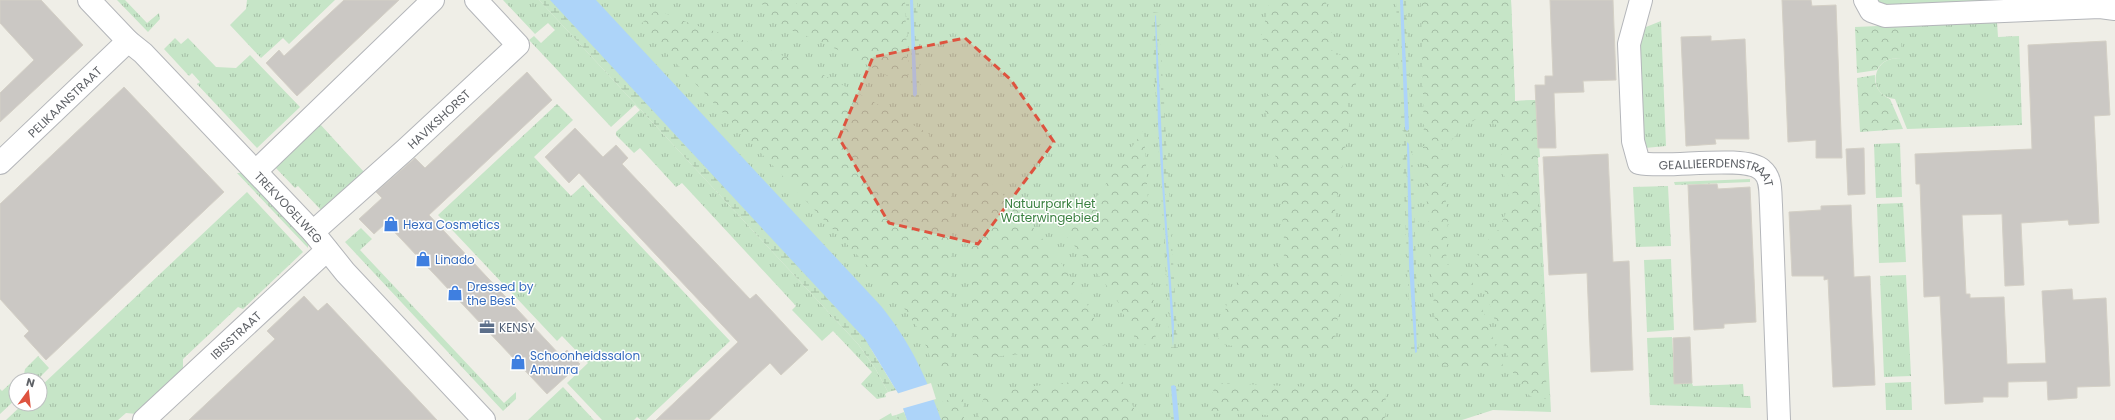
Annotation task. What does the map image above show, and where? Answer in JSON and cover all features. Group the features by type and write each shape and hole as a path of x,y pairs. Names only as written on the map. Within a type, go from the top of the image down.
{"street":[{"name":"TREKVOGELWEG","path":"90,0 128,41 143,53 256,171 313,232 345,272 484,420"},
{"path":"256,171 434,0"},
{"name":"HAVIKSHORST","path":"313,232 405,150 518,44 476,0"},
{"name":"GEALLIEERDENSTRAAT","path":"1641,0 1628,44 1633,141 1639,163 1660,165 1748,163 1762,170 1768,177 1771,204 1780,420"},
{"path":"1865,0 1871,11 1885,16 2100,7 2115,9"},
{"name":"PELIKAANSTRAAT","path":"0,163 128,41"},
{"name":"IBISSTRAAT","path":"144,420 327,250"}],"highlighted area":[{"path":"965,38 1011,80 1054,142 978,244 889,223 839,138 873,57"}],"green space":[{"path":"117,0 125,0 147,23 159,13 160,19 148,32"},
{"path":"247,0 335,0 289,44 283,38 261,58 230,25 246,9"},
{"path":"503,0 539,0 858,344 875,368 888,392 885,394 886,397 877,399 861,384 872,372 833,331 822,341 792,310 796,306 682,183 676,187 640,148 634,153 616,135 616,132 640,110 635,105 611,127 529,40 534,36 541,43 555,30 548,23 535,34"},
{"path":"539,0 550,0 865,339 896,390 888,392 875,368 858,344"},
{"name":"Natuurpark Het Waterwingebied","path":"549,0 1511,0 1515,101 1535,100 1551,412 1493,410 1462,420 907,420 898,393 875,353"},
{"path":"759,0 793,0 791,1 796,4 800,0 905,0 908,87 849,55 778,25"},
{"path":"906,0 910,0 913,95 915,97 917,94 913,0 917,0 921,97 919,103 910,98"},
{"path":"1270,0 1325,0 1332,20 1331,49 1336,55 1345,54 1355,61 1361,73 1347,104 1351,113 1335,211 1342,265 1339,308 1333,353 1257,351 1218,343 1220,318 1224,316 1229,295 1233,286 1238,281 1252,274 1280,264 1285,253 1279,172 1265,110 1272,69 1270,48 1261,38"},
{"path":"1396,0 1400,0 1405,129 1408,131 1403,0 1406,0 1411,129 1410,132 1405,133 1401,129"},
{"path":"1421,0 1511,0 1515,101 1536,100 1540,157 1536,158 1547,399 1540,399 1531,396 1515,378 1475,263 1483,245 1500,228 1513,194 1502,171 1500,126 1478,118 1464,126 1449,143 1424,139"},
{"path":"1875,0 1983,0 1983,4 1888,8"},
{"path":"657,9 696,26 752,43 787,57 869,99 929,134 931,148 951,159 951,366 935,370 921,333 895,295 640,25"},
{"path":"1154,12 1159,13 1178,348 1170,348 1151,14","holes":["1155,15 1164,184 1166,195 1174,346 1171,346 1158,124"]},
{"path":"1661,21 1666,146 1645,148 1643,144 1638,45 1646,27"},
{"path":"1997,22 1998,37 2019,36 2022,125 1907,129 1895,99 1886,97 1879,91 1876,84 1878,69 1883,63 1891,59 1901,59 1901,25"},
{"path":"1901,25 1901,59 1887,60 1881,64 1877,70 1857,73 1855,27"},
{"path":"175,38 181,44 188,38 216,67 236,68 250,55 300,107 257,148 197,84 200,82 192,73 189,76 164,49"},
{"path":"1875,75 1878,90 1890,99 1903,129 1860,132 1857,78"},
{"path":"1999,87 1999,102 1972,103 1972,88"},
{"path":"557,104 573,120 534,157 571,196 583,185 730,341 646,420 641,420 637,417 634,420 602,420 567,383 588,363 562,336 557,341 438,215"},
{"path":"319,123 364,172 322,211 298,186 295,188 274,166"},
{"path":"1144,130 1156,344 1138,345 1118,302 1104,282 1063,232 1098,195"},
{"path":"1407,138 1412,142 1419,355 1411,353 1402,142","holes":["1408,142 1417,352 1415,353 1409,266 1406,144"]},
{"path":"1900,143 1902,197 1876,198 1874,144"},
{"path":"1423,146 1449,151 1445,194 1448,218 1446,263 1454,271 1462,272 1467,268 1503,366 1501,370 1496,371 1438,365"},
{"path":"969,161 1018,210 1049,247 1076,285 1107,345 973,359"},
{"path":"237,173 247,173 308,241 308,248"},
{"path":"1750,179 1750,182 1675,185 1674,182"},
{"path":"1668,186 1671,246 1636,247 1633,187"},
{"path":"247,192 303,252 243,309 238,307 183,359 183,370 137,414 126,413 118,420 6,420 14,412 48,412 48,379"},
{"path":"1903,203 1906,262 1879,263 1877,204"},
{"path":"361,228 372,239 360,250 504,403 516,392 516,399 503,411 345,242"},
{"path":"1671,259 1674,330 1647,332 1644,260"},
{"path":"1906,275 1911,376 1884,377 1880,276"},
{"path":"1672,337 1675,383 1692,383 1693,386 1743,384 1744,396 1750,396 1751,408 1650,405 1647,338"},
{"path":"38,356 49,368 45,372 24,372 25,369"},
{"path":"1121,379 1139,420 979,420 979,413 984,397 1001,392 1069,382"},
{"path":"1173,380 1178,384 1181,420 1179,420 1176,387 1171,386 1174,420 1171,420 1168,385"},
{"path":"1911,382 1912,410 1886,410 1885,383"},
{"path":"1216,383 1386,390 1385,420 1275,420 1267,415 1206,412"},
{"path":"8,386 8,406 0,414 0,389 2,391"},
{"path":"563,387 594,420 528,420"},
{"path":"963,395 964,420 941,420 936,404"},
{"path":"904,412 907,420 898,420 896,415"},
{"path":"891,413 892,416 896,415 898,420 879,420"}],"water":[{"path":"550,0 596,0 881,306 909,346 923,374 941,420 907,420 898,393 865,339"},
{"path":"910,0 913,0 917,94 915,97 913,95"},
{"path":"1400,0 1403,0 1409,129 1407,131 1405,129"},
{"path":"1155,15 1164,184 1174,325 1173,347 1158,124"},
{"path":"1407,142 1409,144 1417,352 1415,353 1409,266"},
{"path":"1174,385 1176,387 1179,420 1174,420 1171,386"}],"pier":[{"path":"931,383 936,399 901,409 896,394"}],"building":[{"path":"0,0 41,0 83,45 0,122 0,93 34,60 0,23"},
{"path":"344,0 399,0 297,96 266,63 279,50 284,56"},
{"path":"1550,0 1613,0 1616,80 1583,81 1584,92 1554,93 1556,148 1538,148 1535,85 1545,85 1545,76 1553,76"},
{"path":"1782,0 1811,0 1812,6 1836,5 1842,158 1816,158 1816,140 1788,142"},
{"path":"1711,36 1711,41 1745,39 1749,139 1715,139 1716,144 1686,146 1681,37"},
{"path":"2106,41 2110,115 2094,116 2099,223 2069,225 2068,220 2021,223 2024,285 2005,286 2002,214 1962,215 1966,294 1970,294 1970,298 2004,297 2007,364 2046,363 2042,291 2072,289 2073,300 2106,298 2110,386 2077,387 2077,398 2048,400 2047,381 2008,382 2008,397 1983,397 1983,402 1945,404 1940,296 1924,297 1920,184 1916,184 1915,154 2032,149 2028,45"},
{"path":"527,72 552,100 429,215 561,356 567,350 580,364 547,394 386,223 374,234 359,219 382,198 376,192 415,158 425,168"},
{"path":"124,87 224,192 46,360 24,336 29,331 0,299 0,204"},
{"path":"575,128 603,157 616,145 628,158 622,164 750,299 756,294 808,350 781,375 770,363 709,420 656,420 738,342 579,173 569,183 545,157"},
{"path":"1864,148 1865,194 1848,195 1846,149"},
{"path":"1608,154 1613,262 1629,261 1633,370 1591,372 1587,273 1549,275 1543,157"},
{"path":"1717,184 1718,189 1750,187 1756,322 1724,324 1724,328 1694,330 1688,185"},
{"path":"1851,205 1854,277 1870,276 1875,385 1833,387 1828,279 1824,280 1824,276 1792,276 1789,212 1821,210 1821,206"},
{"path":"304,296 318,311 327,303 437,420 189,420 275,339 267,331"},
{"path":"1690,337 1692,383 1674,384 1673,338"}],"place":[{"name":"Hexa Cosmetics","path":"391,224"},
{"name":"Linado","path":"423,259"},
{"name":"Dressed by the Best","path":"455,293"},
{"name":"KENSY","path":"487,327"},
{"name":"Schoonheidssalon Amunra","path":"518,362"}]}
